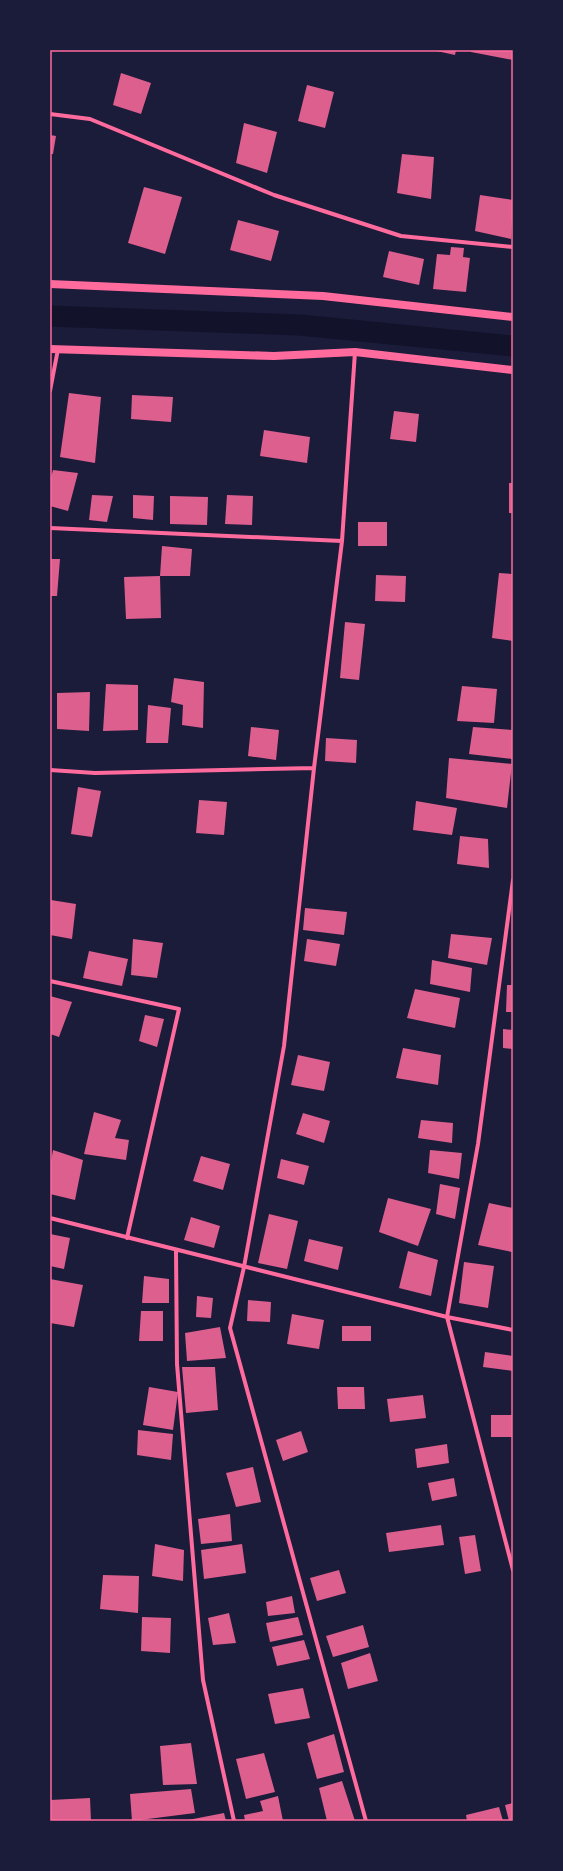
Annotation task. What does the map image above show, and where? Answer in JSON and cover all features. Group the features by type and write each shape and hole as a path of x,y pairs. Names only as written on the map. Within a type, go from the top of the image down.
{"main road":[{"path":"50,284 323,296 513,317"},
{"path":"54,349 274,356 355,352 513,370"}],"street":[{"path":"50,114 90,119 274,196 401,236 513,246"},
{"path":"50,391 54,349"},
{"path":"355,352 342,541 314,768 284,1046 244,1267 230,1328 366,1821"},
{"path":"50,528 342,541"},
{"path":"50,770 95,773 314,768"},
{"path":"513,880 478,1144 447,1318 513,1570"},
{"path":"50,982 179,1008 127,1238"},
{"path":"50,1218 447,1318 513,1330"},
{"path":"176,1250 177,1364 203,1680 234,1821"}],"building":[{"path":"432,50 456,50 455,55"},
{"path":"471,50 513,50 513,60 471,52"},
{"path":"121,73 151,83 141,114 113,105"},
{"path":"307,85 334,92 325,128 298,121"},
{"path":"244,123 277,132 267,173 236,163"},
{"path":"50,135 56,136 53,154 50,154"},
{"path":"402,154 434,157 431,199 397,193"},
{"path":"144,187 182,197 165,254 128,243"},
{"path":"480,195 513,200 511,239 475,231"},
{"path":"238,220 279,231 271,261 230,250"},
{"path":"451,247 464,248 463,257 470,258 466,292 433,289 437,254 450,255"},
{"path":"389,251 424,259 419,285 383,277"},
{"path":"69,393 101,397 95,463 60,457"},
{"path":"132,395 173,397 171,422 131,419"},
{"path":"394,411 419,414 416,442 390,439"},
{"path":"264,430 310,437 307,463 260,456"},
{"path":"53,470 78,473 68,511 50,506 50,481"},
{"path":"509,483 513,483 513,513 509,513"},
{"path":"92,495 113,496 107,522 89,520"},
{"path":"133,495 154,496 153,520 133,518"},
{"path":"227,495 253,496 252,525 225,524"},
{"path":"170,496 208,497 207,525 170,524"},
{"path":"358,522 387,522 387,546 358,546"},
{"path":"162,546 192,549 190,576 160,576"},
{"path":"50,559 60,559 57,596 50,596"},
{"path":"499,573 513,574 513,641 492,638"},
{"path":"376,575 406,576 405,602 375,601"},
{"path":"160,576 161,618 126,619 124,577"},
{"path":"345,622 365,624 359,680 340,678"},
{"path":"174,678 204,682 203,728 182,725 183,705 171,702"},
{"path":"106,684 138,685 138,730 103,731"},
{"path":"462,686 497,689 494,723 457,721"},
{"path":"90,692 89,731 57,729 57,693"},
{"path":"148,705 171,708 168,743 146,743"},
{"path":"251,727 279,730 276,760 248,756"},
{"path":"473,727 513,730 513,759 469,754"},
{"path":"326,738 357,740 356,763 325,761"},
{"path":"449,758 512,764 507,808 446,798"},
{"path":"78,787 101,791 92,837 71,834"},
{"path":"199,800 227,802 224,835 196,833"},
{"path":"416,801 457,808 452,835 413,830"},
{"path":"460,836 488,839 489,868 457,864"},
{"path":"51,900 76,904 72,939 50,935"},
{"path":"305,908 347,912 344,935 303,930"},
{"path":"451,934 492,938 487,965 448,958"},
{"path":"133,939 163,943 157,978 131,975"},
{"path":"307,939 340,944 336,966 304,961"},
{"path":"89,951 128,959 122,986 83,978"},
{"path":"432,960 472,968 470,992 430,984"},
{"path":"507,985 513,985 513,1012 506,1012"},
{"path":"415,989 460,998 455,1028 407,1018"},
{"path":"50,996 72,1002 59,1037 50,1034"},
{"path":"145,1015 164,1019 157,1047 139,1041"},
{"path":"503,1029 513,1030 513,1049 503,1048"},
{"path":"403,1048 441,1055 438,1085 396,1078"},
{"path":"298,1055 330,1062 324,1091 291,1085"},
{"path":"94,1112 121,1120 115,1138 129,1140 126,1160 84,1154"},
{"path":"303,1113 330,1121 324,1143 296,1134"},
{"path":"421,1120 453,1123 452,1143 418,1138"},
{"path":"53,1150 83,1160 75,1200 50,1194 50,1167"},
{"path":"430,1150 462,1153 459,1179 428,1173"},
{"path":"201,1156 230,1164 223,1190 193,1181"},
{"path":"281,1159 309,1166 304,1185 277,1178"},
{"path":"440,1184 460,1188 455,1219 436,1214"},
{"path":"388,1198 431,1209 418,1246 379,1232"},
{"path":"489,1203 513,1208 512,1252 478,1245"},
{"path":"269,1214 298,1221 287,1269 258,1263"},
{"path":"191,1217 220,1226 214,1248 184,1240"},
{"path":"50,1234 70,1238 64,1269 50,1266"},
{"path":"309,1239 343,1247 338,1270 304,1261"},
{"path":"408,1251 438,1260 431,1296 399,1288"},
{"path":"464,1262 494,1266 488,1308 459,1303"},
{"path":"144,1276 169,1279 169,1303 142,1303"},
{"path":"50,1279 83,1285 74,1327 50,1323"},
{"path":"197,1296 213,1298 211,1318 196,1317"},
{"path":"248,1300 271,1302 270,1322 247,1321"},
{"path":"141,1311 163,1311 163,1341 139,1341"},
{"path":"292,1314 324,1320 319,1349 287,1344"},
{"path":"342,1326 371,1326 371,1341 342,1341"},
{"path":"220,1327 226,1358 187,1361 185,1333"},
{"path":"485,1352 513,1356 513,1371 483,1367"},
{"path":"182,1367 215,1367 218,1410 186,1413"},
{"path":"149,1387 178,1392 173,1430 143,1425"},
{"path":"337,1387 364,1387 365,1409 338,1409"},
{"path":"423,1395 426,1418 390,1422 387,1399"},
{"path":"491,1415 512,1415 512,1437 491,1437"},
{"path":"138,1430 173,1434 171,1460 137,1455"},
{"path":"301,1431 308,1452 283,1461 276,1440"},
{"path":"447,1444 449,1463 417,1468 415,1449"},
{"path":"253,1467 261,1502 236,1507 226,1473"},
{"path":"454,1478 457,1496 432,1501 428,1483"},
{"path":"230,1514 232,1541 201,1544 198,1519"},
{"path":"441,1525 444,1545 389,1552 386,1533"},
{"path":"475,1535 481,1571 465,1574 459,1537"},
{"path":"155,1544 184,1550 183,1581 152,1576"},
{"path":"242,1544 246,1573 204,1579 201,1550"},
{"path":"339,1570 346,1593 317,1601 310,1578"},
{"path":"103,1575 139,1576 138,1613 100,1609"},
{"path":"292,1596 295,1613 268,1616 266,1602"},
{"path":"229,1613 236,1643 213,1645 208,1618"},
{"path":"142,1617 171,1618 170,1653 141,1651"},
{"path":"298,1617 303,1635 270,1642 266,1623"},
{"path":"363,1625 369,1647 333,1657 326,1636"},
{"path":"304,1640 310,1659 277,1666 272,1647"},
{"path":"370,1653 378,1681 348,1689 341,1663"},
{"path":"303,1688 310,1718 275,1724 268,1694"},
{"path":"334,1734 344,1772 317,1779 307,1743"},
{"path":"191,1743 197,1784 163,1785 160,1746"},
{"path":"264,1753 275,1792 246,1799 236,1759"},
{"path":"342,1781 355,1821 327,1821 319,1788"},
{"path":"191,1789 195,1813 132,1821 130,1794"},
{"path":"278,1796 283,1821 245,1821 244,1815 263,1811 260,1801"},
{"path":"90,1798 91,1821 50,1821 50,1800"},
{"path":"513,1803 513,1821 509,1821 505,1805"},
{"path":"499,1807 503,1821 467,1821 466,1815"},
{"path":"224,1813 226,1821 188,1821 188,1820"}],"waterway":[{"path":"50,316 300,325 513,346"}]}
